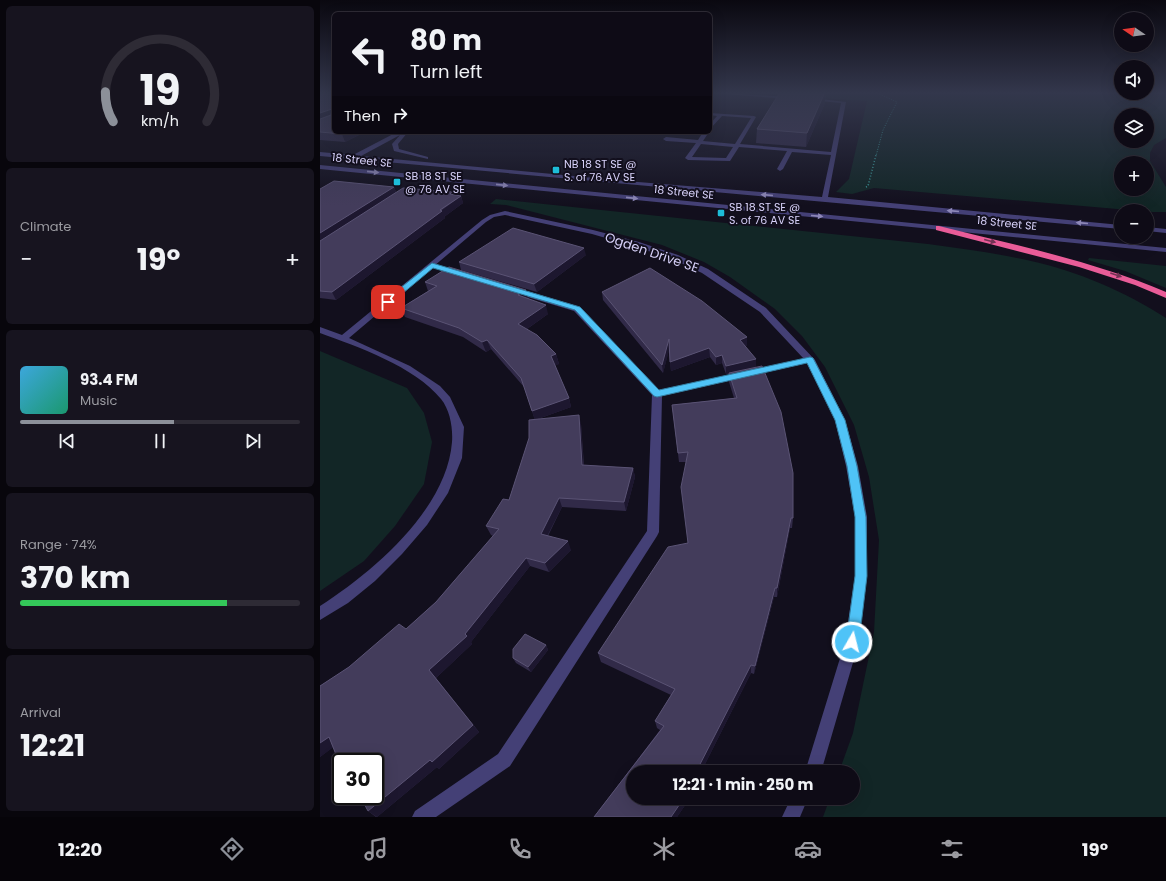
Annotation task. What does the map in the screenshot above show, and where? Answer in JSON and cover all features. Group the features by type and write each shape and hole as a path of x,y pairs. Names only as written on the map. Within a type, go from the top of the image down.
{"highway":[{"path":"939,228 1071,260 1142,284 1166,295"}],"street":[{"path":"704,134 688,158 728,160 746,130"},
{"path":"825,199 839,130"},
{"path":"325,173 396,134"},
{"path":"403,134 395,144 396,150 473,168"},
{"path":"666,140 834,154"},
{"path":"780,169 790,150"},
{"name":"18 Street SE","path":"320,154 1114,226"},
{"name":"18 Street SE","path":"320,167 1166,250"},
{"name":"Ogden Drive SE","path":"344,339 484,221 499,213 514,213 594,232 675,257 705,271 764,310 810,360 840,420 852,466 861,517 861,576 852,642 815,765"},
{"path":"1154,230 1166,231"},
{"path":"432,265 447,270"},
{"path":"421,817 504,760 653,532 657,394 577,309 501,286"},
{"path":"320,330 394,361 437,387 448,400 454,414 458,431 457,450 452,472 441,494 427,516 387,563 360,586 320,614"},
{"path":"657,394 810,360"},
{"path":"791,817 797,805"}],"path":[{"path":"862,188 868,186 883,130"}],"green space":[{"path":"860,130 1114,130 1114,148 1152,148 1150,156 1114,156 1114,196 1154,196 1154,168 1166,187 1166,212 1154,212 1154,204 1114,204 1114,209 874,188 852,194 836,192 849,179"},
{"path":"1154,130 1166,130 1166,138 1154,145"},
{"path":"496,199 928,244 980,251 1031,261 1066,270 1118,291 1151,308 1166,318 1166,817 823,817 827,805 860,805 860,765 842,765 853,733 874,632 879,540 869,477 854,425 825,367 802,336 775,309 730,277 704,262 662,245 506,205 490,204"},
{"path":"1089,258 1166,266 1166,288 1125,271 1088,260"},
{"path":"320,351 407,388 424,413 432,442 424,484 395,526 364,561 320,591"}],"building":[{"path":"320,130 332,130 332,133 320,132"},
{"path":"771,130 808,130 807,133"},
{"path":"334,181 394,187 320,233 320,189"},
{"path":"403,188 452,192 450,194 461,196 440,210 442,211 332,292 320,291 320,241"},
{"path":"513,228 584,248 534,284 459,262"},
{"path":"449,267 526,290 518,295 546,305 518,324 537,335 556,354 551,356 569,398 532,411 521,378 487,340 482,342 459,328 401,308 437,286 425,282"},
{"path":"650,268 702,301 747,337 740,340 756,359 726,366 722,355 716,357 709,348 670,362 669,339 662,365 602,292"},
{"path":"762,366 781,412 793,473 793,518 791,518 777,588 775,588 755,666 751,665 700,765 634,765 664,726 655,721 675,689 598,653 668,547 688,543 681,487 688,452 678,453 672,405 737,398 729,373"},
{"path":"579,415 582,465 633,468 624,502 559,498 541,534 568,541 545,563 526,558 465,634 467,636 429,670 473,725 432,762 430,760 384,798 384,753 335,753 329,737 320,743 320,686 349,667 399,624 406,629 436,602 499,529 486,526 503,499 509,500 529,438 529,420"},
{"path":"525,634 546,645 528,667 513,658 513,649"},
{"path":"626,775 626,805 679,805 671,817 594,817"},
{"path":"365,805 375,805 368,811"}],"place":[{"name":"NB 18 ST SE @ S. of 76 AV SE","path":"556,170"},
{"name":"SB 18 ST SE @ 76 AV SE","path":"397,182"},
{"name":"SB 18 ST SE @ S. of 76 AV SE","path":"721,213"}],"route":[{"path":"388,302 432,265 577,309 657,394 810,360 840,420 852,466 861,517 861,576 852,642"}]}
